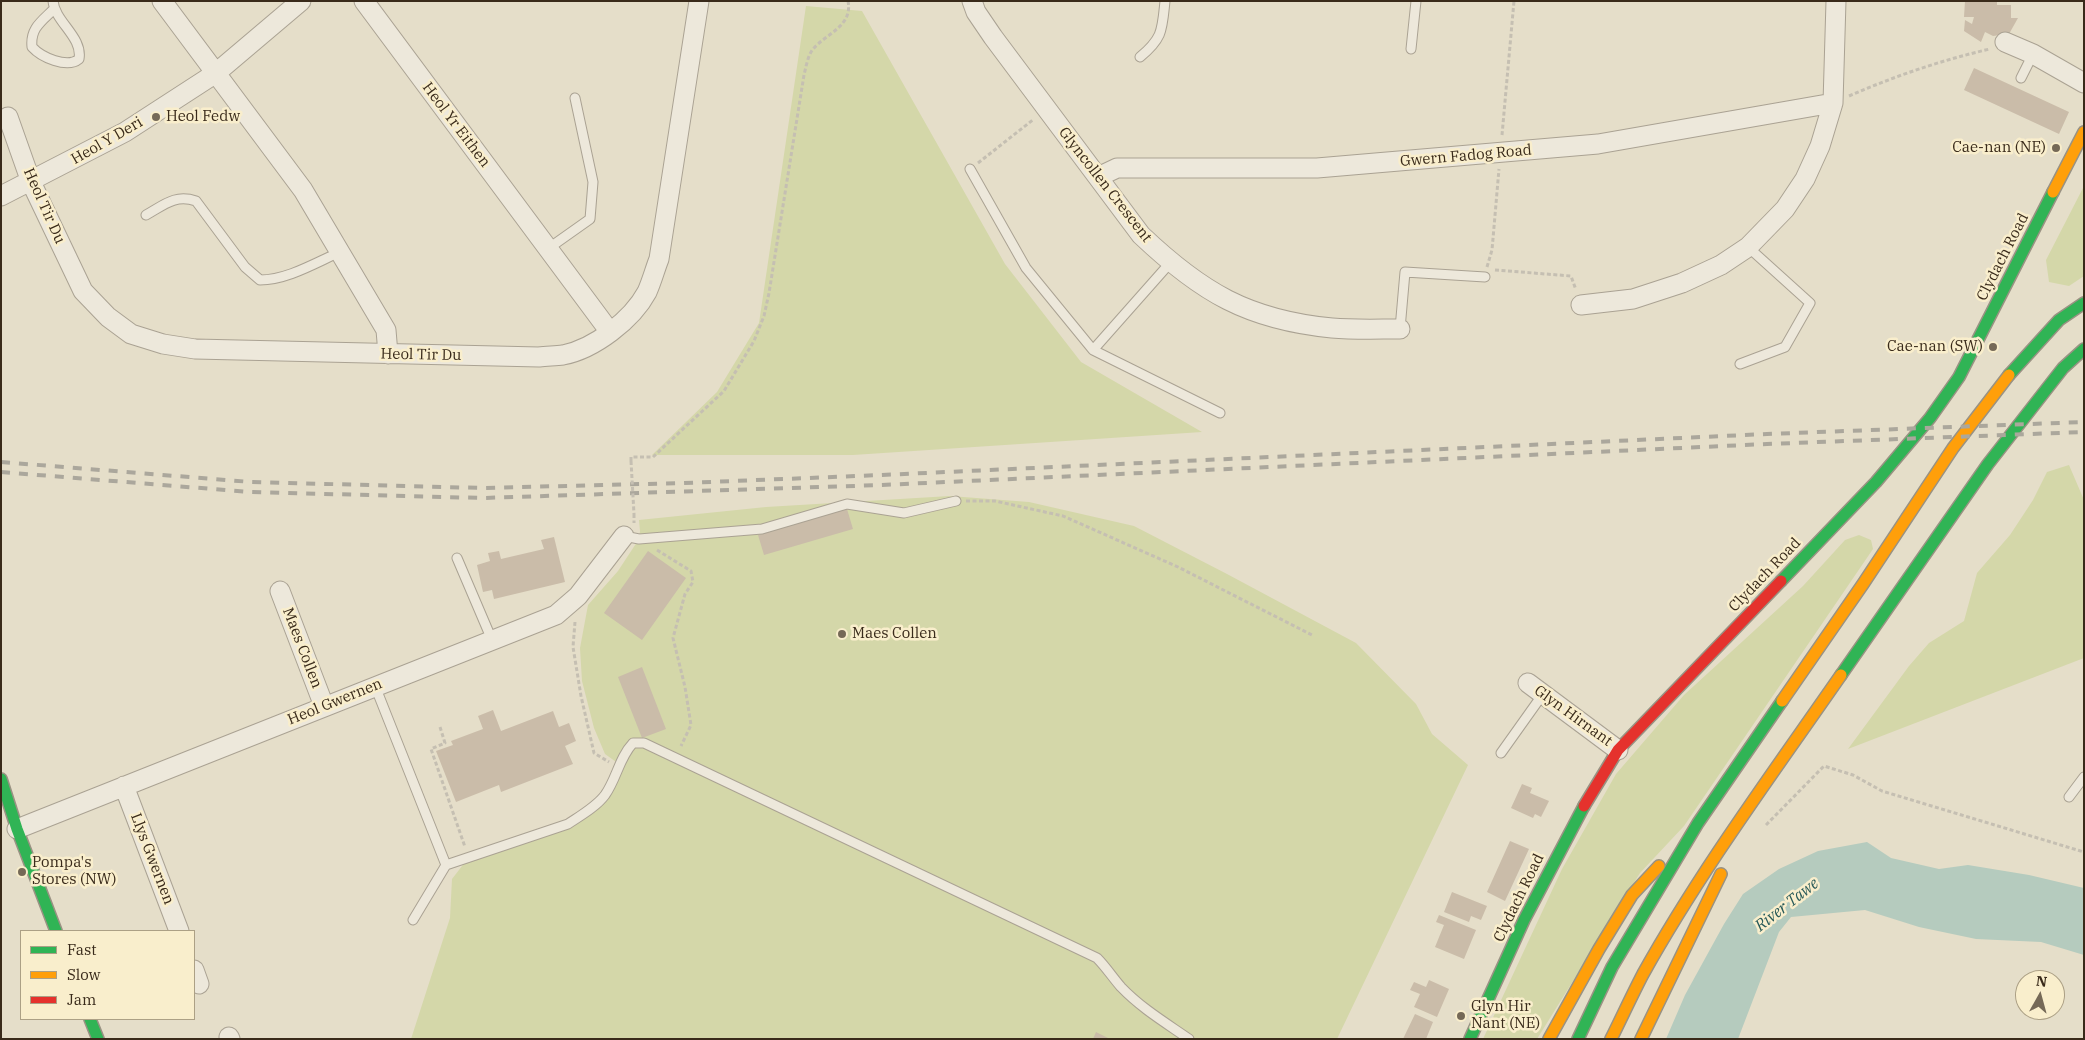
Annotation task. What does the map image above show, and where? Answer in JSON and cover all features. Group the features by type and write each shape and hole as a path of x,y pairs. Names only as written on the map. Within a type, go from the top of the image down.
{"main road":[{"name":"Clydach Road","path":"1470,1039 1524,920 1576,820 1618,750 1876,482 1930,418 1958,377 2084,132"},
{"path":"1578,1039 1612,967 1698,823 1863,584 1953,448 2019,362 2059,320 2084,303"},
{"path":"1611,1039 1643,975 1686,902 1764,785 1988,464 2063,368 2084,349"},
{"path":"1,779 17,829 56,930"},
{"path":"1642,1039 1764,785"},
{"path":"1549,1039 1599,949 1632,895 1698,823"},
{"path":"90,1020 98,1039"}],"street":[{"path":"162,1 303,190 386,330 388,354"},
{"name":"Heol Y Deri","path":"1,196 125,132 216,73 301,1"},
{"name":"Heol Yr Eithen","path":"364,1 610,332"},
{"name":"Heol Tir Du","path":"8,117 31,182 82,290 108,317 131,334 163,344 196,349 539,357 564,355 588,346 610,332 630,316 647,292 659,259 699,1"},
{"name":"Glyncollen Crescent","path":"972,1 976,12 993,37 1141,235 1170,263 1205,289 1235,304 1268,317 1298,324 1334,328 1400,329"},
{"path":"1581,305 1633,298 1682,284 1721,265 1748,247 1785,209 1805,179 1820,146 1833,103 1836,1"},
{"path":"2009,44 2033,54 2084,83"},
{"name":"Gwern Fadog Road","path":"1098,177 1117,168 1318,168 1598,144 1833,103"},
{"name":"Heol Gwernen","path":"17,829 556,614 578,596 632,538"},
{"name":"Maes Collen","path":"280,591 324,706"},
{"name":"Glyn Hirnant","path":"1535,689 1618,750"},
{"name":"Llys Gwernen","path":"124,786 179,930"}],"lane":[{"path":"1140,58 1155,45 1162,26 1165,1"},
{"path":"1411,48 1416,1"},
{"path":"54,5 79,48 79,59 72,63 64,63 45,56 32,47 35,27 54,5"},
{"path":"2021,78 2033,54"},
{"path":"548,248 590,219 592,182 575,98"},
{"path":"970,169 1026,268 1093,350 1220,413"},
{"path":"146,215 176,198 196,201 245,267 260,280 268,280 292,273 340,252"},
{"path":"1740,364 1785,347 1810,303 1748,247"},
{"path":"1093,350 1170,263"},
{"path":"1400,329 1405,272 1485,277"},
{"path":"632,538 762,529 847,504 904,513 956,501"},
{"path":"457,558 492,640"},
{"path":"375,686 446,865"},
{"path":"1501,753 1535,689"},
{"path":"413,920 446,865 568,824 605,795 626,750 633,743 644,743 1097,958 1109,970 1120,986 1136,1001 1189,1039"},
{"path":"2068,796 2084,777"}],"path":[{"path":"634,514 631,457 653,457 724,391 754,340 764,316 769,292 804,74 812,50 846,20 850,10 848,1"},
{"path":"1485,277 1492,250 1514,1"},
{"path":"1833,103 1884,81 1928,66 2009,44"},
{"path":"970,169 1047,109"},
{"path":"1485,277 1492,270 1571,276 1581,305"},
{"path":"956,501 995,501 1063,516 1178,567 1312,635"},
{"path":"632,538 691,571 692,582 685,594 673,638 685,687 691,725 675,758"},
{"path":"578,596 573,647 581,696 594,753 608,762 619,764"},
{"path":"440,727 445,743 431,749 468,857"},
{"path":"1762,829 1824,766 1853,775 1882,791 2084,852"}],"green space":[{"path":"806,6 862,11 1005,264 1081,362 1202,432 853,455 652,455 717,392 759,323"},
{"path":"2084,186 2084,276 2069,286 2049,282 2046,260"},
{"path":"2069,465 2084,500 2084,658 1848,749 1909,666 1929,643 1964,621 1977,573 2010,535 2033,500 2047,472"},
{"path":"950,496 1029,502 1134,526 1227,574 1356,643 1416,704 1432,734 1468,765 1337,1039 411,1039 450,918 452,879 469,857 568,824 605,795 619,764 605,754 594,728 582,681 580,648 588,605 618,571 639,539 639,520 766,507"},
{"path":"1859,535 1871,540 1873,549 1684,826 1640,873 1537,1039 1483,1039 1562,869 1616,774 1684,695 1803,586 1845,540"}],"water":[{"name":"River Tawe","path":"1867,842 1891,858 1939,869 1968,865 2029,875 2084,888 2084,955 2041,942 1976,939 1919,927 1865,910 1791,917 1779,932 1738,1039 1666,1039 1685,995 1724,924 1743,894 1779,869 1818,851"}],"building":[{"path":"1965,1 1997,2 1997,5 2011,5 2011,18 2018,18 2009,34 1993,36 1985,32 1981,42 1964,31 1965,20 1972,24 1974,17 1964,17"},
{"path":"1974,68 2069,112 2059,134 1964,90"},
{"path":"847,509 853,529 764,555 758,535"},
{"path":"554,537 565,582 494,599 492,590 483,592 477,565 490,561 488,553 499,551 501,559 544,549 541,540"},
{"path":"648,551 686,578 642,640 604,613"},
{"path":"642,667 666,729 642,738 618,677"},
{"path":"493,710 501,731 553,711 559,727 569,723 576,741 565,746 573,764 501,792 499,785 456,802 436,751 453,745 451,741 483,729 478,716"},
{"path":"1522,784 1532,788 1530,793 1549,801 1541,817 1535,814 1533,818 1511,808"},
{"path":"1510,841 1529,849 1505,901 1487,892"},
{"path":"1452,892 1487,906 1481,920 1471,916 1469,922 1444,912"},
{"path":"1439,915 1476,930 1464,959 1435,947 1444,925 1436,922"},
{"path":"1429,980 1449,989 1437,1017 1414,1007 1420,994 1410,990 1414,982 1426,987"},
{"path":"1415,1014 1433,1022 1426,1039 1403,1039"},
{"path":"1096,1032 1110,1039 1093,1039"}],"railway":[{"path":"1,462 251,482 483,488 684,483 882,475 1767,434 2084,422"},
{"path":"1,472 250,492 483,498 882,485 1767,444 2084,432"}],"traffic: fast":[{"path":"1781,581 1876,482 1930,418 1959,377 2053,192"},
{"path":"2009,375 2059,320 2084,303"},
{"path":"1841,675 1988,464 2063,368 2084,349"},
{"path":"1578,1039 1612,967 1698,823 1782,701"},
{"path":"1,779 17,829 56,930"},
{"path":"1470,1039 1524,920 1584,806"},
{"path":"90,1020 98,1039"}],"traffic: slow":[{"path":"2053,192 2084,132"},
{"path":"1782,701 1863,584 1953,448 2009,375"},
{"path":"1611,1039 1643,974 1689,897 1738,822 1841,675"},
{"path":"1549,1039 1599,949 1632,895 1659,866"},
{"path":"1641,1039 1721,874"}],"traffic: jam":[{"path":"1584,806 1618,750 1781,581"}],"place":[{"name":"Heol Fedw","path":"156,117"},
{"name":"Cae-nan (NE)","path":"2056,148"},
{"name":"Cae-nan (SW)","path":"1993,347"},
{"name":"Maes Collen","path":"842,634"},
{"name":"Pompa's Stores (NW)","path":"22,872"},
{"name":"Glyn Hir Nant (NE)","path":"1461,1016"}]}
